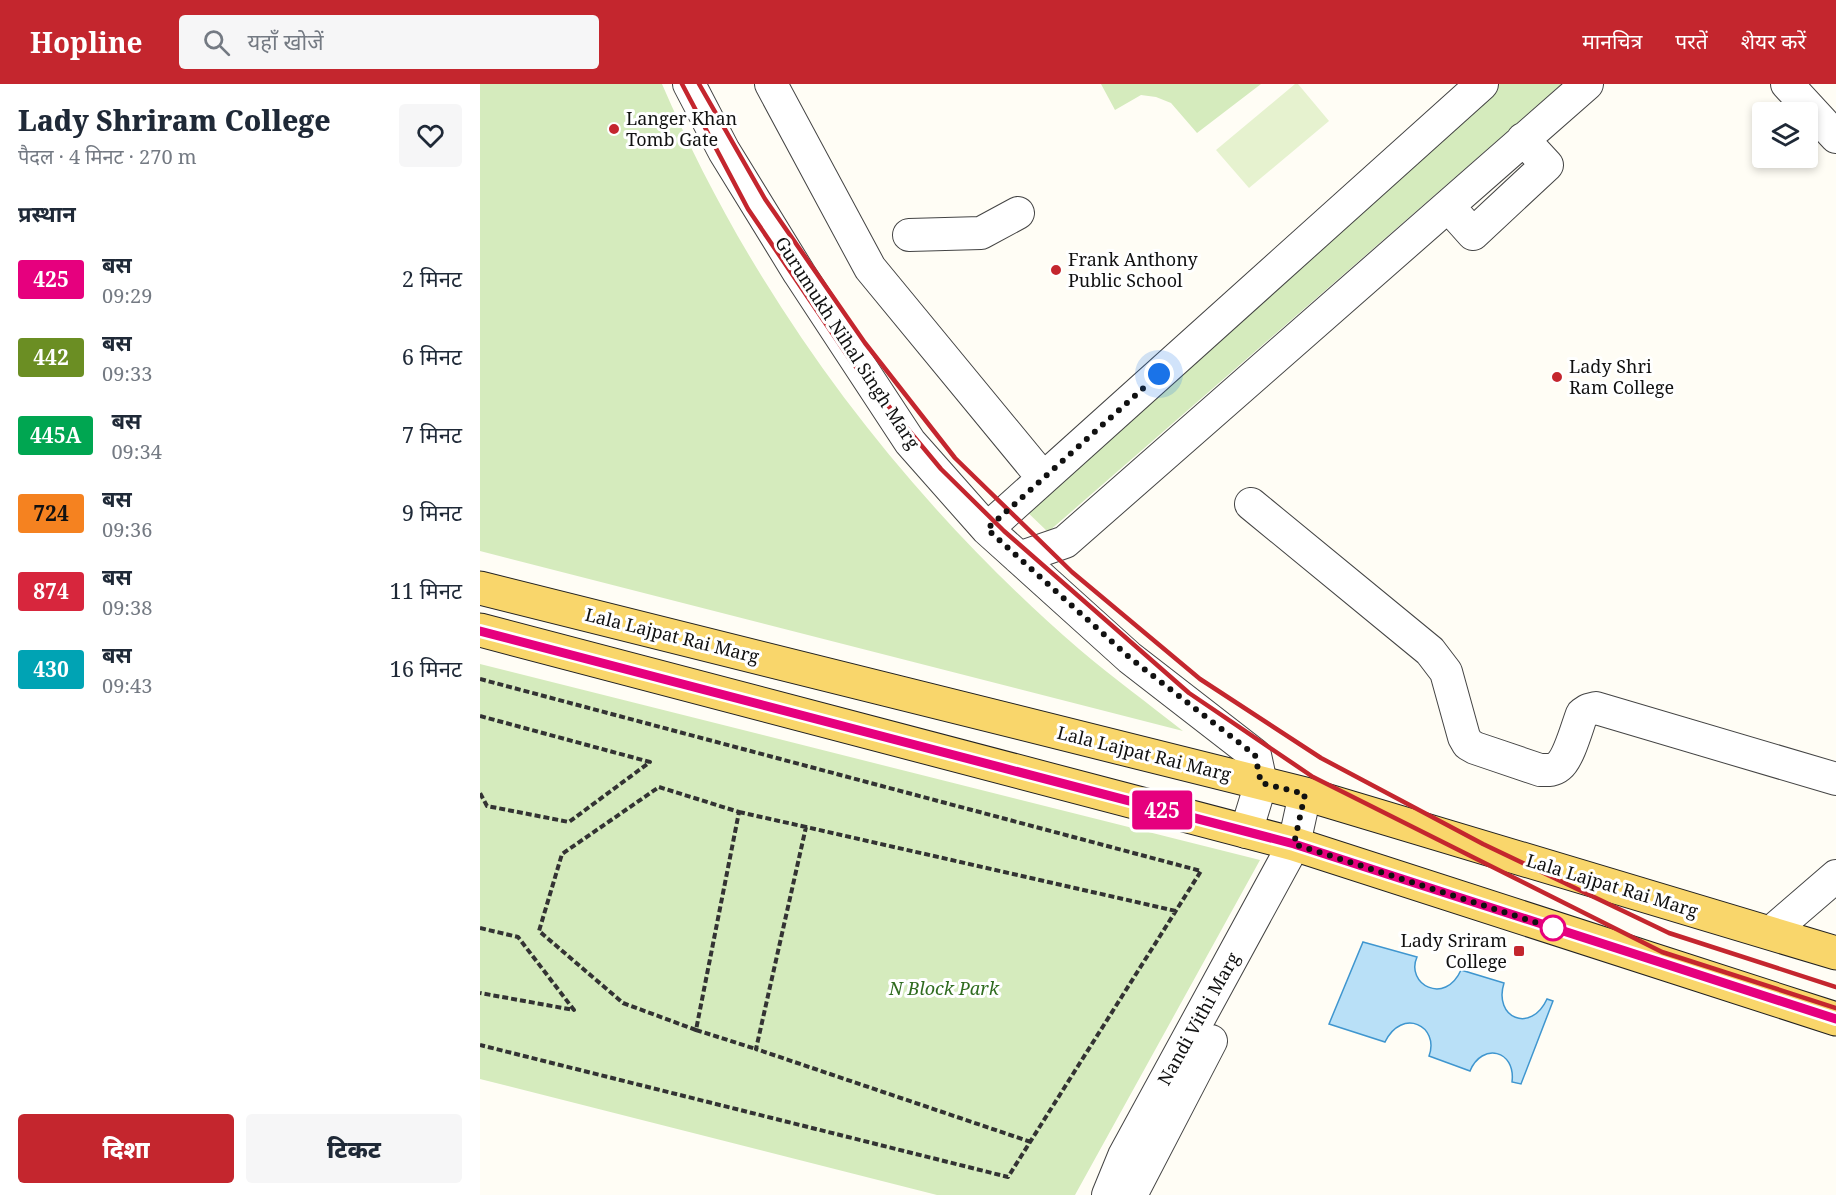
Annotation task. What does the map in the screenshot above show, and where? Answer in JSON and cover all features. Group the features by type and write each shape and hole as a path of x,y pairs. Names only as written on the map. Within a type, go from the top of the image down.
{"main road":[{"name":"Lala Lajpat Rai Marg","path":"480,588 1315,797 1836,953"},
{"path":"480,630 1303,847 1836,1019"},
{"path":"792,712 804,669"},
{"path":"864,732 873,686"}],"street":[{"name":"Gurumukh Nihal Singh Marg","path":"689,84 724,152 910,442 987,529 1130,658 1255,755 1261,783"},
{"path":"771,84 870,268 1043,478"},
{"path":"1019,558 1065,542 1587,84"},
{"path":"1787,84 1836,136"},
{"path":"987,529 1470,88"},
{"path":"909,235 951,232 981,233 1018,213"},
{"path":"1251,504 1430,651 1446,672 1464,737 1468,744 1475,748 1540,770 1550,770 1559,766 1564,759 1582,714 1596,708 1836,779"},
{"path":"1246,832 1261,783"},
{"path":"1303,847 1315,797"},
{"name":"Nandi Vithi Marg","path":"1107,1195 1124,1156 1303,847"},
{"name":"Nandi Vithi Marg","path":"1131,1195 1303,847"},
{"path":"1770,933 1836,876"}],"path":[{"path":"480,679 1201,871 1008,1177 480,1046"},
{"path":"480,716 650,762 569,822 487,806 480,793"},
{"path":"1031,1142 623,1003 539,932 562,854 660,787 735,811 1176,911"},
{"path":"696,1029 739,812 735,811"},
{"path":"756,1049 806,827"},
{"path":"480,928 518,937 574,1010 480,993"}],"green space":[{"path":"480,84 662,84 699,164 741,242 788,318 839,390 893,460 952,526 1014,589 1092,660 1183,731 480,551"},
{"path":"1101,84 1261,84 1197,133 1171,103 1156,97 1141,95 1115,110"},
{"path":"1295,84 1298,84 1329,121 1249,188 1216,150"},
{"path":"1489,84 1562,84 1048,532 1022,507"},
{"name":"N Block Park","path":"480,664 1260,860 1075,1195 937,1195 480,1079"}],"water":[{"path":"1363,942 1417,957 1415,967 1417,975 1428,987 1437,989 1446,987 1454,981 1461,970 1504,983 1502,995 1504,1005 1515,1017 1523,1019 1532,1016 1540,1010 1547,999 1553,1001 1521,1084 1512,1082 1509,1063 1497,1054 1490,1053 1482,1056 1470,1071 1429,1056 1431,1045 1429,1036 1417,1025 1409,1023 1401,1025 1392,1031 1385,1042 1329,1024"}],"railway":[{"path":"682,84 748,209 851,361 941,469 1004,531 1189,693 1313,777 1662,952 1836,1008"},
{"path":"699,84 765,199 865,343 955,458 1072,572 1200,679 1321,758 1483,844 1669,933 1836,987"}],"bus line":[{"name":"425","path":"480,631 1294,844 1836,1019"}],"place":[{"name":"Langer Khan Tomb Gate","path":"614,129"},
{"name":"Frank Anthony Public School","path":"1056,270"},
{"name":"Lady Shri Ram College","path":"1557,377"},
{"name":"Lady Sriram College","path":"1519,951"}],"route":[{"path":"1159,374 987,529 1130,658 1255,755 1261,783 1305,794 1294,844 1553,928"}]}
